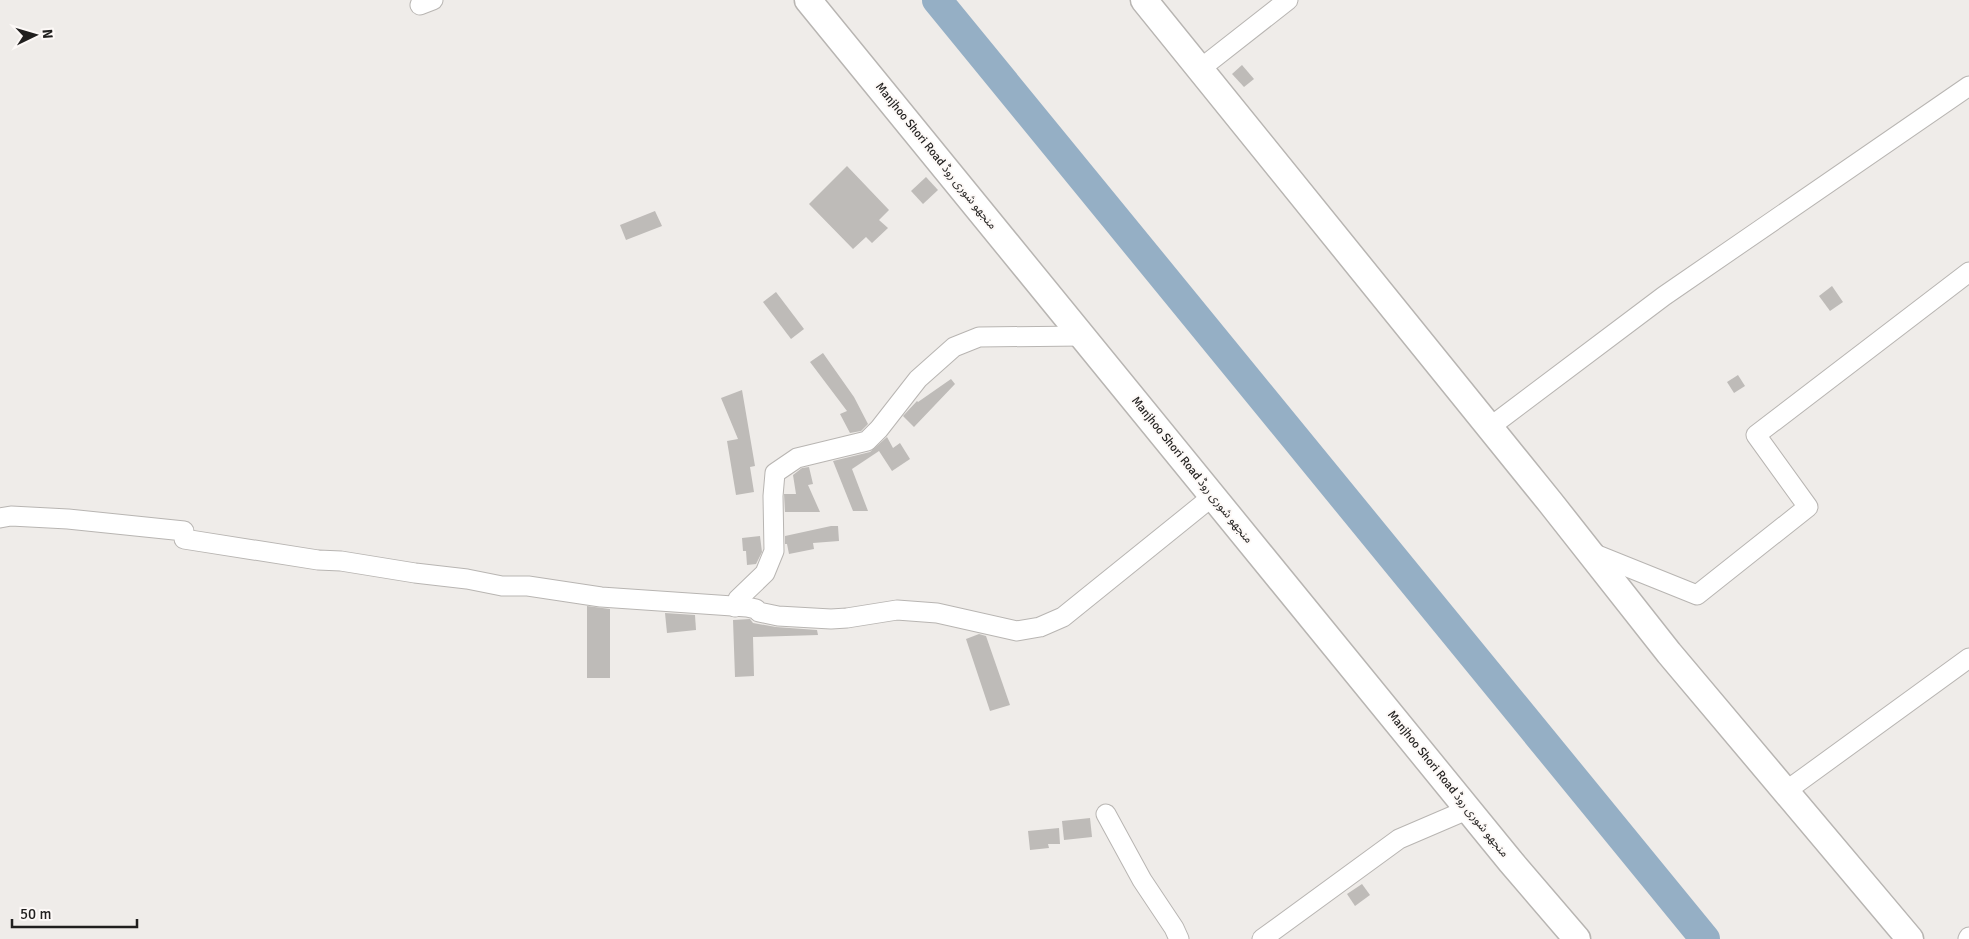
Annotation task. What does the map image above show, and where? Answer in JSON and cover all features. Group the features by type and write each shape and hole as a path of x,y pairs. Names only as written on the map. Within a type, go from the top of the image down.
{"street":[{"name":"Manjhoo Shori Road منجھو شوری روڈ","path":"808,0 1212,496 1577,939"},
{"path":"1144,0 1490,427 1669,654 1910,939"},
{"path":"1200,70 1288,0"},
{"path":"1490,427 1664,296 1969,86"},
{"path":"1589,551 1697,594 1808,507 1756,435 1969,272"},
{"path":"734,608 738,599 765,573 774,551 773,496 775,472 797,458 867,441 879,429 918,379 954,347 979,338 1082,336"},
{"path":"0,518 11,516 68,519 167,528 184,531 184,539 318,560 341,561 415,574 467,579 502,586 528,586 601,597 752,608 758,612 778,616 831,619 897,610 937,614 1017,631 1040,627 1063,617 1212,496"},
{"path":"1786,791 1969,658"},
{"path":"1262,939 1399,839 1469,809"},
{"path":"1106,814 1142,880 1174,928 1178,939"}],"building":[{"path":"1242,65 1254,79 1244,87 1232,74"},
{"path":"847,166 889,210 879,220 888,228 872,243 866,237 853,249 809,204"},
{"path":"926,177 938,190 923,204 911,191"},
{"path":"655,211 662,226 626,240 620,225"},
{"path":"1832,286 1843,302 1830,311 1819,296"},
{"path":"776,292 804,329 791,339 763,302"},
{"path":"823,353 854,397 868,424 861,431 850,433 840,414 847,411 810,362"},
{"path":"1738,375 1745,386 1734,393 1727,382"},
{"path":"951,379 955,384 914,427 903,416 917,401"},
{"path":"742,390 755,466 750,467 754,492 736,495 727,441 738,439 721,398"},
{"path":"887,437 893,448 900,443 910,459 892,471 879,451 852,469 868,511 853,511 833,461 870,452"},
{"path":"809,467 813,484 808,485 820,512 785,512 784,494 796,494 793,475 802,468"},
{"path":"838,526 839,541 813,543 814,549 789,554 787,544 785,544 785,536"},
{"path":"760,536 762,552 756,564 747,565 746,551 743,551 742,538"},
{"path":"587,606 610,609 610,678 587,678"},
{"path":"665,613 695,615 696,630 667,633"},
{"path":"750,619 753,623 776,627 817,630 818,635 753,637 754,676 735,677 733,620"},
{"path":"979,634 986,636 1010,705 990,711 966,639"},
{"path":"1090,818 1092,837 1064,840 1062,821"},
{"path":"1059,828 1060,844 1048,844 1049,848 1030,850 1028,831"},
{"path":"1362,884 1370,895 1355,906 1347,894"}],"waterway":[{"path":"937,0 1705,939"}]}
